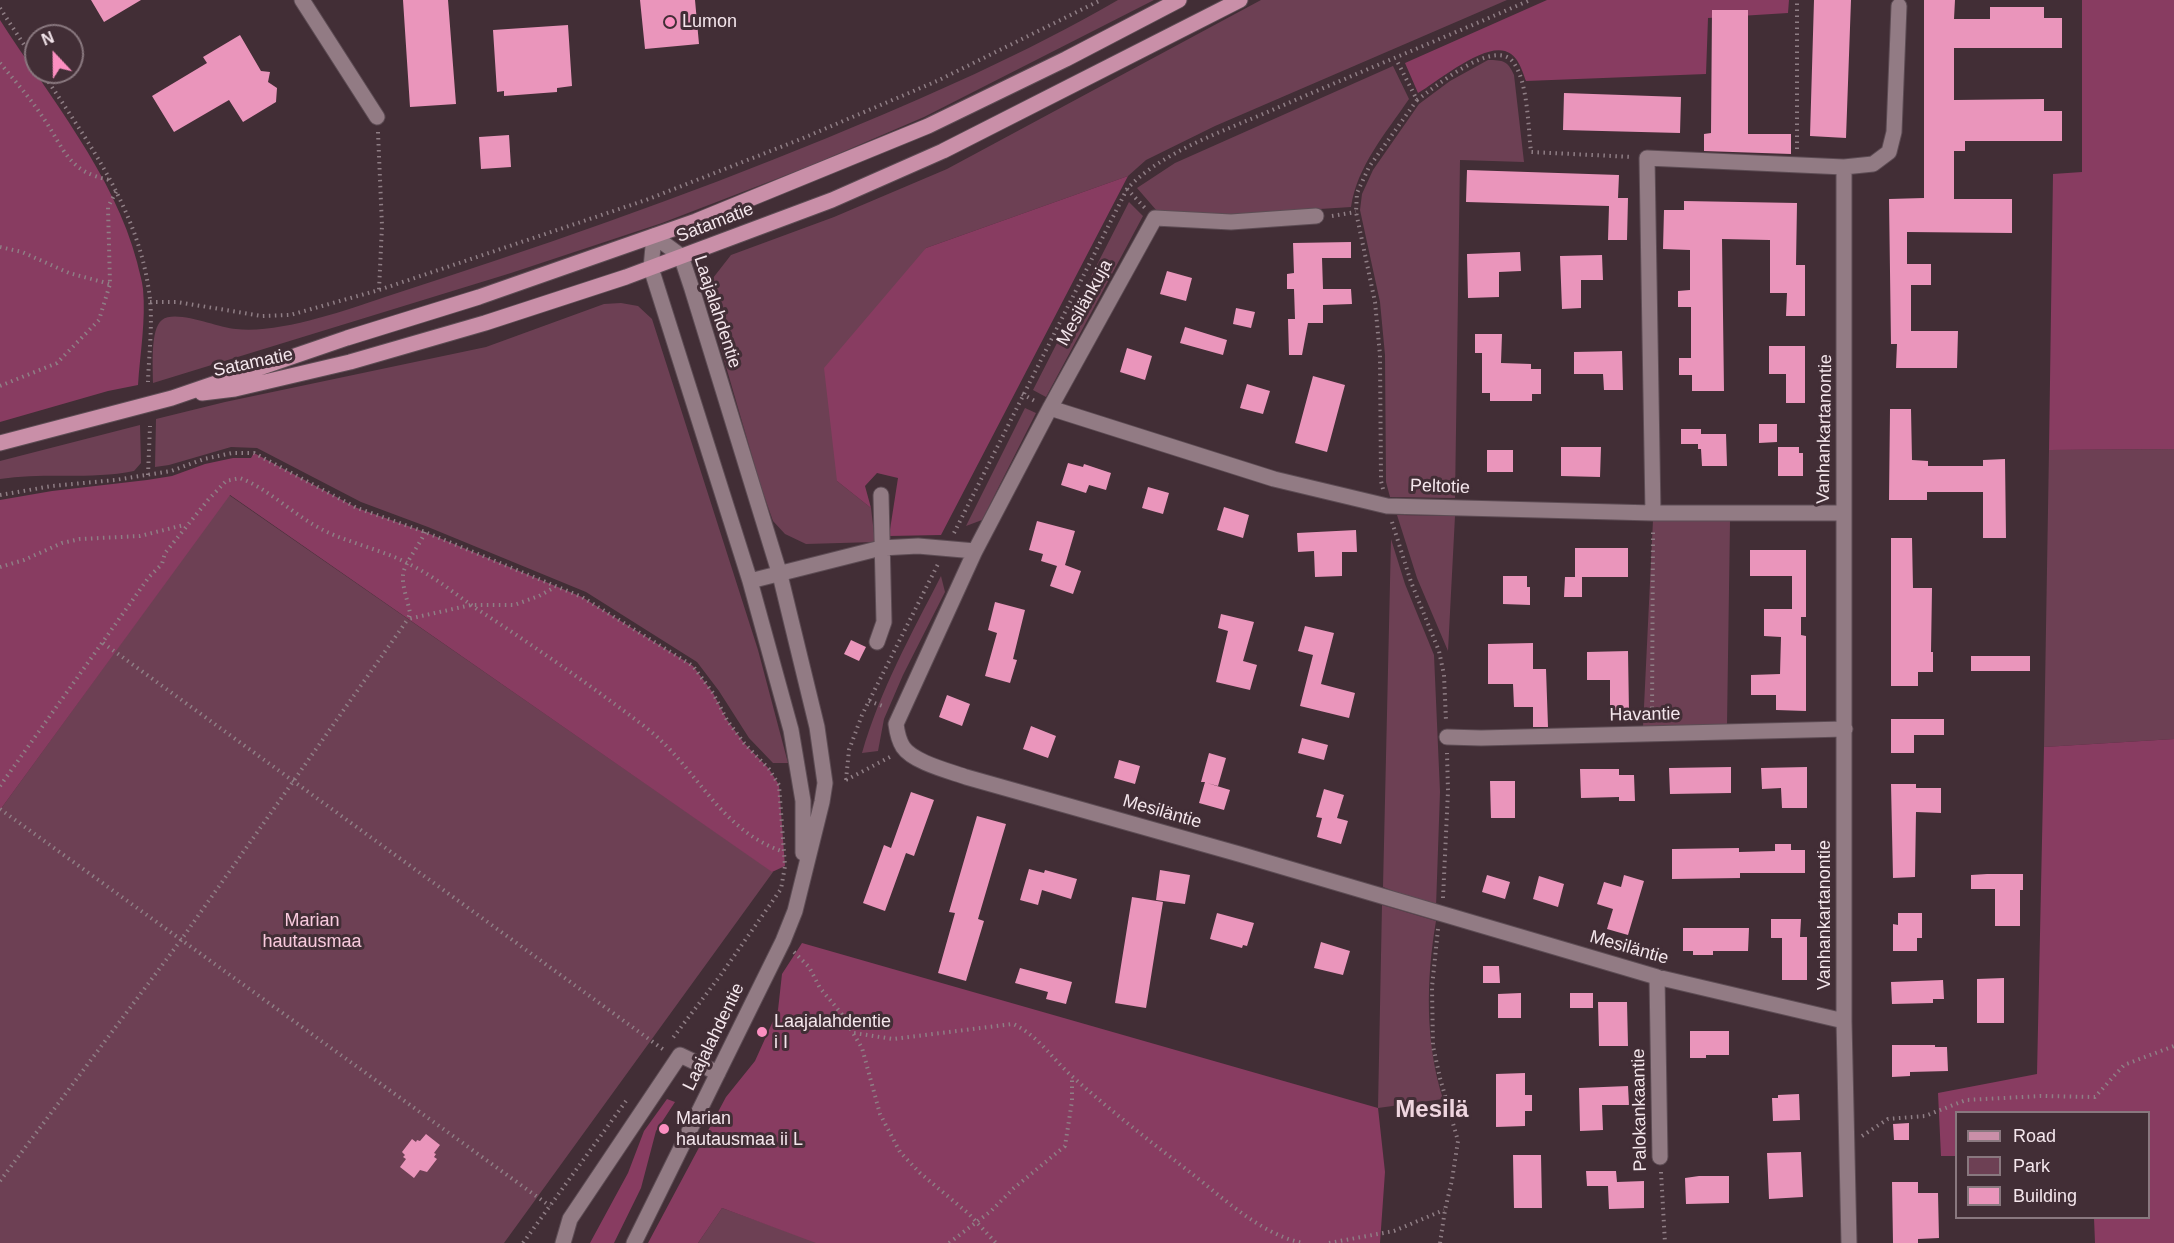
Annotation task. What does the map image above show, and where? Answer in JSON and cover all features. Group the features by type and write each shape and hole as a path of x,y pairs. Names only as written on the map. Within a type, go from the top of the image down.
{"main road":[{"name":"Satamatie","path":"0,443 172,398 347,338 479,297 654,236 814,174 928,126 1066,59 1179,0"},
{"name":"Satamatie","path":"172,398 235,388 350,362 485,323 651,268 832,200 943,151 1240,0"}],"street":[{"path":"302,0 377,117"},
{"path":"1653,513 1647,158 1844,167 1873,164 1889,152 1894,132 1899,6"},
{"name":"Vanhankartanontie","path":"1844,167 1844,1021 1850,1243"},
{"path":"1155,218 1231,222 1316,216"},
{"name":"Mesilänkuja","path":"975,551 1050,408 1155,218"},
{"name":"Laajalahdentie","path":"634,1243 783,941 795,911 825,783 817,727 780,575 681,256 654,236"},
{"name":"Laajalahdentie","path":"654,236 651,268 750,581 791,730 803,801 804,876"},
{"name":"Peltotie","path":"1050,408 1274,479 1387,506 1653,513 1843,513"},
{"path":"877,642 884,622 881,495"},
{"path":"750,581 881,548 918,546 975,551 896,724 898,739 904,749"},
{"name":"Havantie","path":"1447,737 1492,738 1845,729"},
{"name":"Mesiläntie","path":"904,749 924,762 966,777 1239,854 1657,977 1844,1021"},
{"name":"Palokankaantie","path":"1657,977 1660,1157"},
{"path":"563,1243 570,1219 680,1055 718,1073"}],"path":[{"path":"150,302 177,302 252,315 290,315 379,290 646,200 801,139 937,81 1101,0"},
{"path":"904,749 846,780 849,750 862,715 1127,189 1151,167 1172,155 1330,84 1396,59 1530,0"},
{"path":"1797,0 1797,165"},
{"path":"0,8 24,45"},
{"path":"1440,1243 1458,1141 1433,1046 1432,987 1445,881 1448,791 1444,675 1439,651 1411,582 1381,481 1380,355 1376,313 1356,212 1358,193 1369,168 1416,100 1473,62 1487,56 1502,55 1511,59 1517,69 1523,91 1532,152 1647,158"},
{"path":"1396,59 1416,100"},
{"path":"0,63 44,118 63,151 78,167 95,177 111,180"},
{"path":"50,84 117,190 140,245 150,302 148,382"},
{"path":"377,117 381,226 379,290"},
{"path":"1127,189 1155,218"},
{"path":"0,386 57,363 99,320 110,284 108,207 117,190"},
{"path":"1316,216 1336,216 1356,212"},
{"path":"0,247 22,252 69,273 110,284"},
{"path":"148,475 150,426"},
{"path":"0,495 51,486 148,475 171,471 204,459 232,453 254,453 357,508 425,532 582,597 693,666 713,693 727,720 744,743 769,769 779,785 785,866 781,889 720,976 657,1059"},
{"path":"0,786 149,577 162,564 165,553 186,525 226,481 240,478 323,530 407,563 430,575 548,656 646,727 748,835 768,847 784,852"},
{"path":"1652,734 1653,513"},
{"path":"0,567 24,560 62,543 80,539 140,536 186,525"},
{"path":"0,1181 181,940 408,619 410,613 403,575 407,563 419,547 425,532"},
{"path":"408,619 471,605 514,605 539,596 555,587"},
{"path":"103,643 664,1050"},
{"path":"0,809 550,1206"},
{"path":"783,941 809,967 820,988 854,1033 864,1055 880,1114 900,1152 908,1163 977,1222 996,1243"},
{"path":"854,1033 893,1039 1012,1024 1026,1030 1072,1076 1140,1135 1224,1200 1277,1234 1303,1243"},
{"path":"1847,1147 1888,1119 1925,1116 1966,1100 2041,1096 2095,1097 2124,1065 2174,1046"},
{"path":"950,1243 1065,1146 1072,1101 1072,1076"},
{"path":"523,1243 630,1096"},
{"name":"Palokankaantie","path":"1660,1157 1665,1243"},
{"path":"1329,1243 1358,1241 1395,1231 1445,1210"}],"green space":[{"path":"1118,0 1154,0 924,117 810,166 662,223 511,273 153,383 153,349 156,332 162,320 168,317 187,318 228,328 253,330 291,325 350,309 607,222 864,123 1011,57"},
{"path":"1261,0 1507,0 1215,126 1146,160 1128,176 926,248 837,481 871,508 875,542 806,544 785,534 773,521 761,487 707,301 713,278 731,255 834,217 947,169"},
{"path":"1488,60 1504,62 1514,75 1524,162 1460,160 1455,498 1390,497 1386,482 1385,355 1380,302 1360,210 1362,194 1373,170 1419,104 1450,81"},
{"path":"1393,66 1409,99 1366,164 1354,192 1351,207 1226,215 1157,211 1137,188 1175,163"},
{"path":"1129,202 1143,216 1046,397 1033,390"},
{"path":"621,303 638,306 652,319 758,650 788,763 773,763 749,738 697,662 586,592 361,502 257,448 231,447 155,467 156,419 225,402 486,347 604,304"},
{"path":"1025,408 1036,413 982,520 966,526"},
{"path":"140,425 141,463 134,471 101,475 0,479 0,461"},
{"path":"2174,449 2174,739 2044,747 2049,450"},
{"name":"Marian hautausmaa","path":"229,495 773,872 504,1243 0,1243 0,810"},
{"path":"1397,515 1455,516 1448,651 1417,578"},
{"path":"1653,520 1730,521 1727,725 1643,727"},
{"path":"1391,539 1405,584 1434,655 1440,792 1436,907 1383,887"},
{"path":"941,576 945,592 903,675 884,719 878,751 862,753 887,684"},
{"path":"1382,905 1436,921 1430,966 1429,1011 1433,1055 1443,1099 1378,1108"},
{"path":"722,1208 819,1243 698,1243"}],"shaded area":[{"path":"1547,0 1789,0 1788,13 1708,18 1706,74 1526,81 1519,63 1513,56 1505,51 1495,50 1473,58 1418,93 1405,63"},
{"path":"2082,0 2174,0 2174,449 2049,450 2053,174 2082,172"},
{"path":"0,20 24,56 24,84 43,84 97,167 113,198 127,230 137,262 143,289 144,313 138,385 108,391 0,422"},
{"path":"1128,176 941,535 889,536 898,478 877,473 865,486 871,508 837,481 824,368 926,248"},
{"path":"254,453 357,508 425,532 582,597 693,666 713,693 727,720 744,743 769,769 779,785 785,866 772,872 230,495 0,810 0,500 172,476 205,464 233,458 251,458"},
{"path":"2174,739 2174,1243 2095,1243 2094,1219 2150,1219 2150,1111 1955,1111 1955,1156 1941,1156 1938,1093 2037,1074 2044,747"},
{"path":"802,943 1378,1108 1385,1172 1380,1243 816,1243 722,1208 698,1243 648,1243 726,1097 755,1061 778,1010 782,974"},
{"path":"667,1099 675,1102 656,1131 641,1188 614,1243 590,1243 628,1173 644,1131"}],"building":[{"path":"91,0 141,0 104,22"},
{"path":"403,0 448,0 456,104 410,107"},
{"name":"Lumon","path":"640,0 695,0 699,44 645,49"},
{"path":"1814,0 1851,0 1846,138 1810,136"},
{"path":"1924,0 1955,0 1954,19 1990,19 1990,7 2044,7 2044,18 2062,18 2062,48 1954,48 1954,100 2044,99 2044,111 2062,111 2062,141 1965,141 1965,151 1954,151 1954,199 2012,199 2012,233 1907,232 1907,264 1931,264 1931,285 1911,285 1911,331 1958,331 1957,368 1896,368 1897,344 1891,344 1889,199 1924,198"},
{"path":"1712,10 1748,10 1748,134 1791,134 1791,154 1704,151 1704,134 1711,133"},
{"path":"568,25 572,86 557,88 557,92 504,96 504,91 497,92 493,30"},
{"path":"240,35 261,71 270,72 268,82 277,88 276,102 243,122 229,100 174,132 152,96 207,63 203,57"},
{"path":"1564,93 1681,97 1680,133 1563,130"},
{"path":"509,135 511,167 481,169 479,137"},
{"path":"1467,170 1619,175 1618,198 1628,198 1627,240 1608,240 1609,206 1466,202"},
{"path":"1684,201 1797,203 1796,265 1805,265 1805,316 1786,316 1787,293 1770,293 1770,240 1722,239 1724,391 1692,391 1692,375 1679,375 1679,358 1691,358 1691,307 1678,307 1678,291 1690,290 1690,250 1663,249 1664,210 1684,210"},
{"path":"1351,242 1351,258 1322,258 1323,289 1351,289 1352,304 1323,305 1323,323 1308,323 1302,355 1289,355 1288,319 1295,319 1294,289 1287,289 1287,274 1294,273 1293,243"},
{"path":"1520,252 1521,271 1499,272 1499,297 1468,298 1467,254"},
{"path":"1602,255 1603,280 1581,280 1581,308 1562,309 1560,256"},
{"path":"1167,271 1192,278 1186,301 1160,294"},
{"path":"1236,308 1255,312 1251,328 1233,324"},
{"path":"1185,327 1227,340 1223,355 1180,343"},
{"path":"1475,334 1502,334 1501,363 1531,364 1531,369 1541,369 1541,394 1532,394 1532,401 1490,401 1490,393 1482,393 1482,353 1475,353"},
{"path":"1769,346 1805,346 1805,403 1786,403 1786,374 1769,374"},
{"path":"1127,348 1152,356 1145,380 1120,372"},
{"path":"1622,351 1623,390 1604,390 1603,374 1574,374 1574,352"},
{"path":"1313,376 1345,385 1327,452 1295,443"},
{"path":"1247,384 1270,391 1263,414 1240,408"},
{"path":"1890,409 1911,409 1912,460 1928,461 1928,466 1983,466 1983,460 2005,459 2006,538 1983,538 1983,492 1927,492 1927,500 1889,500"},
{"path":"1759,424 1777,424 1777,442 1759,443"},
{"path":"1681,429 1701,429 1701,434 1726,434 1727,466 1702,466 1701,449 1698,449 1698,444 1681,444"},
{"path":"1561,447 1601,447 1600,477 1561,476"},
{"path":"1778,447 1799,447 1799,453 1803,453 1803,476 1778,476"},
{"path":"1487,450 1513,450 1513,472 1487,472"},
{"path":"1068,463 1083,467 1084,464 1111,473 1106,490 1089,485 1086,493 1061,485"},
{"path":"1148,487 1169,493 1163,514 1142,508"},
{"path":"1224,507 1249,515 1243,538 1217,530"},
{"path":"1037,521 1075,531 1065,565 1081,571 1073,594 1050,586 1057,566 1041,561 1043,554 1029,550"},
{"path":"1356,530 1357,552 1342,552 1342,576 1315,577 1314,551 1298,552 1297,533"},
{"path":"1891,538 1912,538 1913,588 1932,588 1933,672 1918,672 1918,686 1891,686"},
{"path":"1575,548 1628,548 1628,577 1575,577"},
{"path":"1750,550 1806,550 1806,617 1801,617 1801,635 1806,636 1806,711 1776,710 1776,695 1751,695 1751,675 1780,674 1781,637 1764,636 1764,609 1792,609 1792,576 1750,576"},
{"path":"1503,576 1527,576 1527,587 1530,587 1530,605 1503,604"},
{"path":"1565,577 1582,577 1582,597 1564,597"},
{"path":"995,602 1025,610 1013,659 1017,660 1010,683 985,676 997,633 988,630"},
{"path":"1221,614 1254,622 1243,661 1257,665 1250,690 1216,682 1228,631 1218,628"},
{"path":"1305,626 1334,633 1321,684 1355,693 1349,718 1300,706 1313,655 1298,651"},
{"path":"851,640 866,647 859,661 844,654"},
{"path":"1533,643 1533,669 1546,669 1548,727 1533,727 1533,707 1514,707 1513,684 1488,684 1488,644"},
{"path":"1628,651 1629,713 1610,713 1610,680 1587,680 1587,652"},
{"path":"1971,656 2030,656 2030,671 1971,671"},
{"path":"947,695 970,704 962,726 939,717"},
{"path":"1891,719 1944,719 1944,735 1914,735 1914,753 1891,753"},
{"path":"1031,726 1056,736 1048,758 1023,749"},
{"path":"1302,738 1328,745 1324,760 1298,753"},
{"path":"1209,753 1226,758 1218,786 1207,783 1230,790 1224,810 1199,803 1205,782 1201,782"},
{"path":"1119,760 1140,766 1135,784 1114,778"},
{"path":"1731,767 1731,793 1670,794 1669,768"},
{"path":"1807,767 1807,808 1782,808 1781,788 1762,789 1761,768"},
{"path":"1580,769 1619,769 1619,775 1634,775 1635,801 1619,801 1619,797 1581,798"},
{"path":"1490,781 1515,781 1515,818 1491,818"},
{"path":"1891,784 1916,784 1916,788 1941,788 1941,813 1916,812 1915,877 1893,878"},
{"path":"1324,789 1344,795 1337,818 1348,821 1341,844 1317,837 1322,818 1316,817"},
{"path":"911,792 934,800 914,856 906,853 885,911 863,903 884,845 891,848"},
{"path":"977,816 1006,824 978,919 984,921 966,981 938,973 955,913 949,912"},
{"path":"1775,844 1791,844 1791,850 1805,850 1805,873 1740,873 1740,878 1672,879 1672,849 1739,848 1739,852 1775,851"},
{"path":"1029,869 1044,873 1045,870 1077,879 1071,899 1042,890 1038,905 1020,900"},
{"path":"1160,870 1190,875 1185,904 1156,900"},
{"path":"2023,874 2023,890 2020,890 2020,926 1995,926 1995,889 1971,889 1971,875"},
{"path":"1487,875 1510,882 1505,899 1482,892"},
{"path":"1624,875 1644,881 1628,935 1607,929 1613,909 1597,904 1604,882 1621,887"},
{"path":"1539,876 1564,884 1558,907 1533,899"},
{"path":"1132,897 1163,902 1146,1008 1115,1003"},
{"path":"1217,913 1254,923 1247,946 1243,945 1242,948 1210,939"},
{"path":"1898,913 1922,913 1922,938 1917,938 1917,951 1893,951 1893,924 1898,925"},
{"path":"1771,919 1801,919 1800,937 1807,937 1807,980 1782,980 1782,938 1771,938"},
{"path":"1683,928 1749,928 1748,951 1713,951 1713,955 1693,955 1693,951 1683,951"},
{"path":"1321,942 1350,951 1343,975 1314,968"},
{"path":"1483,966 1499,966 1500,983 1483,983"},
{"path":"1020,968 1072,982 1066,1004 1046,999 1048,992 1015,983"},
{"path":"2004,978 2004,1023 1977,1023 1977,979"},
{"path":"1943,980 1944,999 1933,999 1933,1003 1892,1004 1891,982"},
{"path":"1521,993 1521,1018 1498,1018 1498,994"},
{"path":"1570,993 1593,993 1593,1008 1570,1008"},
{"path":"1598,1002 1627,1002 1628,1046 1599,1046"},
{"path":"1690,1031 1729,1031 1729,1055 1690,1058"},
{"path":"1892,1045 1947,1047 1948,1071 1910,1072 1910,1076 1892,1077"},
{"path":"1525,1073 1525,1095 1532,1095 1532,1111 1525,1111 1525,1126 1496,1127 1496,1074"},
{"path":"1628,1086 1629,1105 1602,1105 1603,1130 1580,1131 1579,1088"},
{"path":"1799,1094 1800,1120 1773,1121 1772,1098 1778,1098 1778,1095"},
{"path":"1909,1123 1909,1140 1894,1140 1893,1124"},
{"path":"426,1134 440,1145 434,1153 437,1159 427,1172 420,1170 414,1178 400,1167 406,1159 402,1152 412,1139 416,1142 420,1141"},
{"path":"1801,1152 1803,1197 1769,1199 1767,1153"},
{"path":"1513,1155 1541,1155 1542,1208 1514,1208"},
{"path":"1586,1171 1616,1171 1617,1182 1644,1181 1644,1208 1609,1209 1608,1186 1587,1186"},
{"path":"1729,1176 1729,1203 1686,1204 1685,1178"},
{"path":"1892,1182 1918,1182 1918,1193 1938,1193 1939,1238 1918,1239 1918,1243 1893,1243"}],"place":[{"name":"Lumon","path":"670,22"},
{"name":"Laajalahdentie i I","path":"762,1032"},
{"name":"Marian hautausmaa ii L","path":"664,1129"}],"district":[{"name":"Mesilä","path":"1432,1110"}]}
